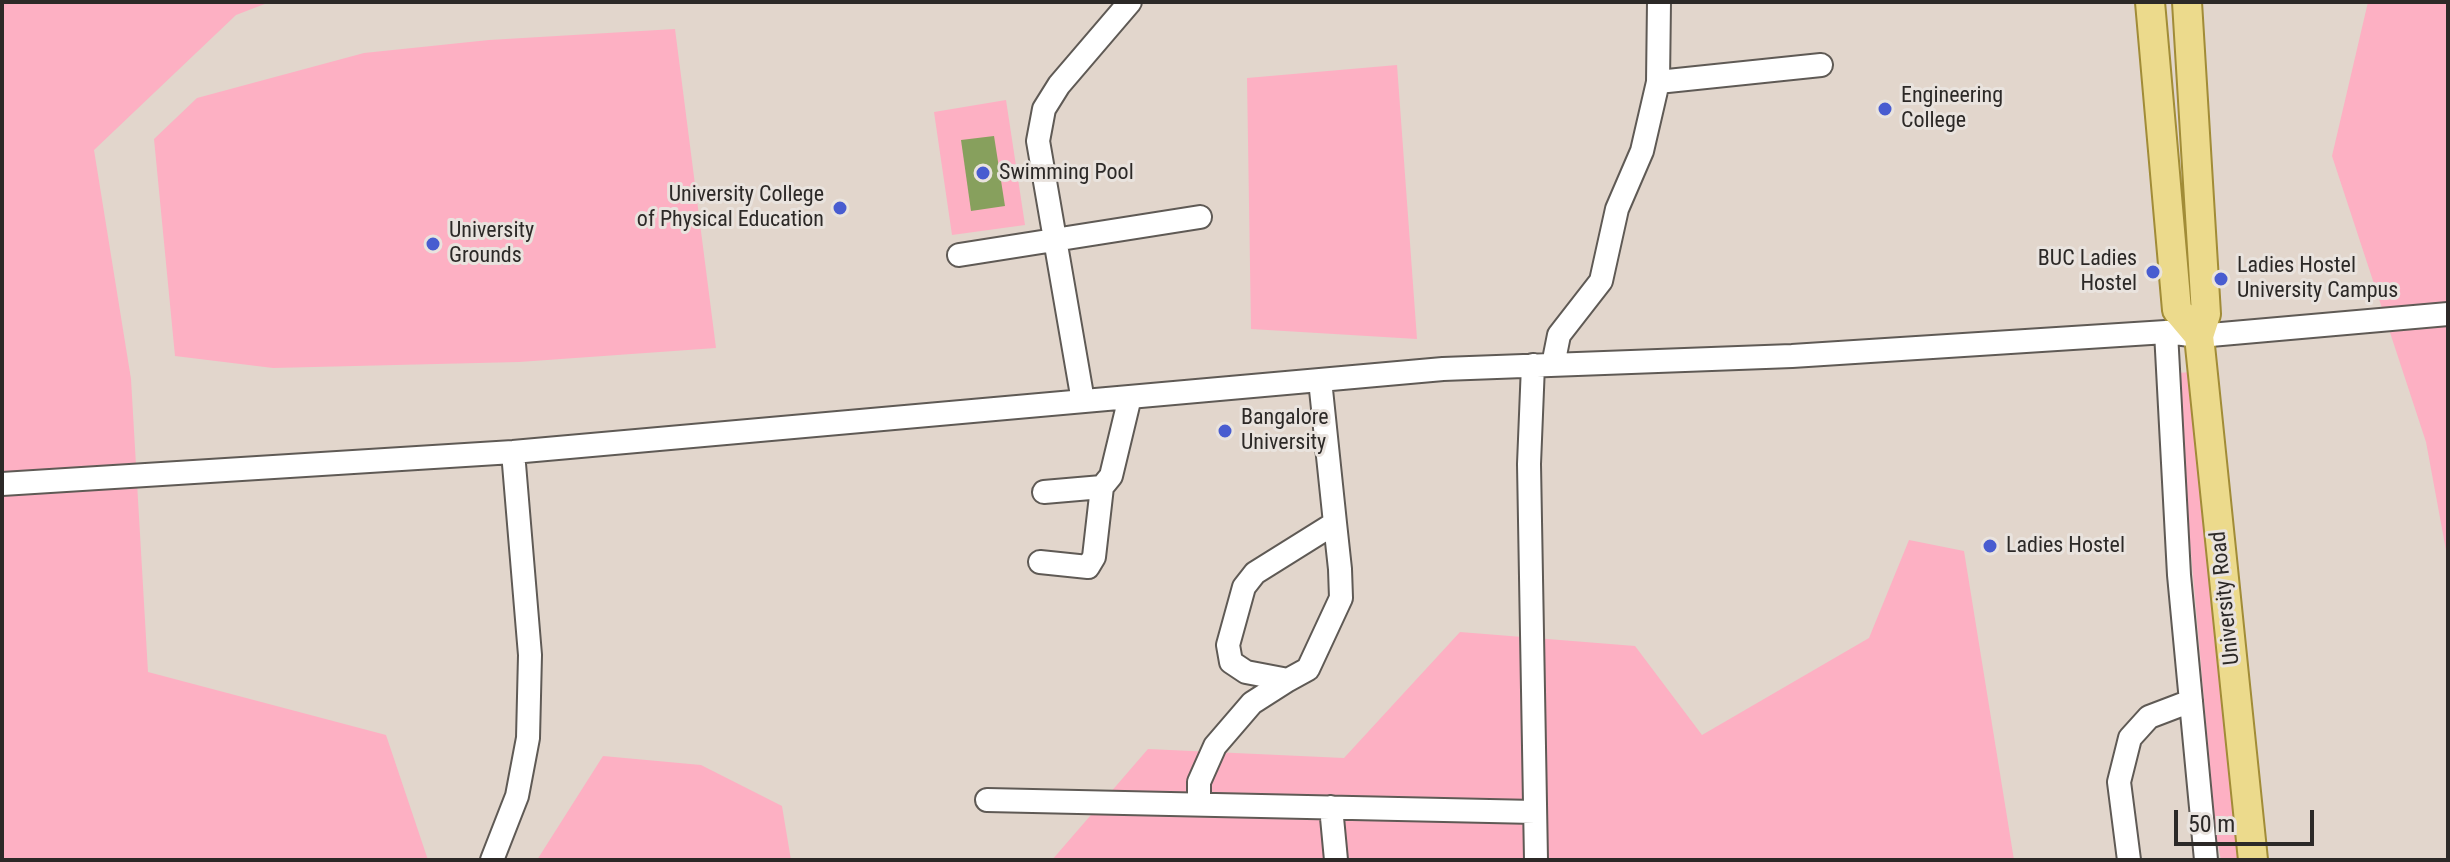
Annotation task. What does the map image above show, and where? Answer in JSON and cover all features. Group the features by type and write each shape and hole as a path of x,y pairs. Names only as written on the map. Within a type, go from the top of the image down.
{"main road":[{"name":"University Road","path":"2150,2 2177,310 2199,336"},
{"name":"University Road","path":"2187,2 2206,314 2199,336 2253,860"}],"street":[{"path":"1083,401 1038,141 1044,109 1059,85 1130,2"},
{"path":"1536,860 1529,464 1543,365 1559,335 1601,281 1617,209 1642,151 1658,82 1659,2"},
{"path":"1658,82 1821,65"},
{"path":"959,255 1200,217"},
{"path":"2,484 513,452 1320,380 1543,365 1792,356 2166,332 2199,336 2448,314"},
{"path":"2166,332 2179,575 2206,860"},
{"path":"1199,804 1199,782 1215,746 1252,703 1308,669 1341,598 1320,380"},
{"path":"1040,562 1088,567 1094,557 1100,531 1102,487 1111,476 1130,397"},
{"path":"492,860 517,796 528,738 530,655 513,452"},
{"path":"1044,492 1102,487"},
{"path":"1288,680 1246,672 1231,662 1228,645 1237,602 1255,573 1335,523"},
{"path":"2129,860 2119,782 2130,738 2149,717 2191,701"},
{"path":"987,800 1535,812"},
{"path":"1331,807 1336,860"}],"shaded area":[{"name":"Bangalore University","path":"2,2 2448,2 2448,860 2,860"},
{"path":"2,2 270,2 236,15 94,150 131,379 148,672 386,735 428,860 2,860"},
{"path":"2368,2 2448,2 2448,561 2426,442 2332,156"},
{"name":"University Grounds","path":"675,29 716,348 519,362 273,368 175,356 154,139 197,98 364,53 489,40"},
{"path":"1397,65 1417,339 1251,329 1247,78"},
{"path":"1006,100 1025,225 952,235 934,112"},
{"name":"Swimming Pool","path":"994,136 1005,206 971,211 961,140"},
{"path":"2194,372 2243,860 2221,860 2216,835 2175,373"},
{"path":"1909,540 1964,551 2014,860 1052,860 1148,749 1344,758 1460,632 1635,646 1702,735 1869,638"},
{"path":"603,756 701,765 782,806 791,860 537,860"}],"place":[{"name":"Engineering College","path":"1885,109"},
{"name":"Swimming Pool","path":"983,173"},
{"name":"University College of Physical Education","path":"840,208"},
{"name":"University Grounds","path":"433,244"},
{"name":"BUC Ladies Hostel","path":"2153,272"},
{"name":"Ladies Hostel University Campus","path":"2221,279"},
{"name":"Bangalore University","path":"1225,431"},
{"name":"Ladies Hostel","path":"1990,546"}]}
